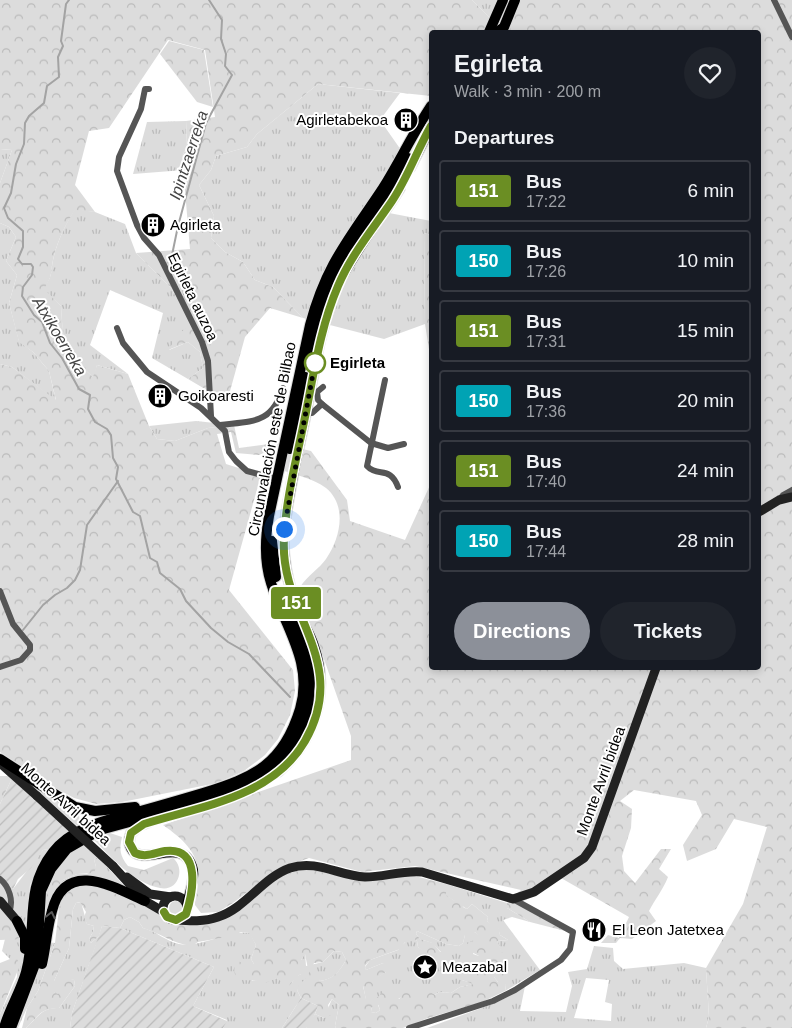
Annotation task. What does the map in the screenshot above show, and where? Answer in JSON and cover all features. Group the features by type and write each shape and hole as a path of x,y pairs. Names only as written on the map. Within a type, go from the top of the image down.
{"main road":[{"path":"490,30 503,0"},
{"path":"498,30 510,0"},
{"path":"500,30 504,27 515,0"},
{"name":"Circunvalación este de Bilbao","path":"194,800 237,783 258,772 272,760 285,744 300,708 304,670 300,654 273,588 266,560 266,532 277,478 310,325 322,286 346,240 382,190 429,109"},
{"name":"Circunvalación este de Bilbao","path":"11,1028 23,988 30,948 32,905 36,882 56,849 84,829 194,800 234,792 270,772 296,742 306,718 311,684 310,662 302,638 277,580 273,554 273,532 283,480 310,355 328,290 347,252 390,190 429,122"},
{"path":"188,906 193,874 187,858 172,851 147,856 138,854 132,850 129,842 131,833 139,826 242,794 271,778 288,763 304,742 314,720 321,687 320,667 314,646 294,596 284,541 305,414 320,340 338,285 351,260 401,185 429,130"},
{"path":"0,759 58,797 83,810 108,811 194,800"},
{"path":"183,812 194,800"},
{"path":"17,922 25,942 26,959 23,988 32,988 41,967 52,908 60,893 67,887 82,880 97,880 145,901"},
{"name":"Circunvalación este de Bilbao","path":"4,1028 23,988"}],"street":[{"path":"774,0 792,37"},
{"name":"Egirleta auzoa","path":"149,89 146,89 141,109 119,157 117,171 137,225 144,238 159,255 202,342 208,361 211,416"},
{"path":"117,328 123,343 147,372 170,386 211,416 220,425 225,431 229,452 236,461 247,471 277,478"},
{"path":"385,380 367,466 370,470 389,474 395,478 398,487"},
{"path":"220,425 255,420 268,416 276,406 282,388"},
{"path":"319,388 318,400 371,443 388,448 404,444"},
{"path":"305,414 312,413 322,404"},
{"path":"779,500 783,495 792,490"},
{"path":"761,511 779,500 792,497"},
{"path":"0,592 13,624 30,646 30,650 21,660 0,667"},
{"name":"Monte Avril bidea","path":"513,899 534,892 584,858 592,847 655,670"},
{"name":"Monte Avril bidea","path":"0,763 113,866 150,894 171,897"},
{"path":"212,919 200,917 181,897 171,897 164,903 164,912 167,917 176,920 212,919 232,910 280,872 308,865 323,866 365,877 412,871 422,872 513,899 573,932 570,949 561,960 515,990 493,1001 409,1028"},
{"name":"Monte Avril bidea","path":"113,866 128,885 145,901 164,912"},
{"path":"0,879 8,887 17,922"},
{"path":"9,912 11,906 10,894"},
{"path":"0,901 17,922"},
{"path":"176,920 184,916 188,906"}],"green space":[{"path":"0,0 472,0 493,21 486,30 429,30 429,96 318,84 257,134 247,147 216,156 211,170 199,185 214,216 211,238 225,252 243,262 255,280 273,287 303,318 270,308 245,337 227,402 188,379 203,368 200,352 188,342 168,350 180,333 192,323 171,288 136,253 190,249 182,156 187,147 186,121 215,117 205,50 168,40 109,128 89,131 75,185 95,212 75,210 59,240 50,278 44,289 61,306 63,329 68,346 77,361 93,377 97,365 128,374 149,426 157,439 175,441 208,428 234,425 239,448 277,443 311,451 347,500 350,521 405,540 429,487 429,670 761,670 761,30 500,30 519,0 792,0 792,1028 706,1028 709,1017 706,968 743,904 767,827 734,819 716,849 687,861 683,845 702,815 696,801 634,790 620,801 632,809 631,828 622,856 624,871 635,883 661,849 671,849 659,869 668,877 649,911 656,921 632,939 620,938 616,943 601,943 608,935 619,938 629,917 561,878 526,900 515,903 565,931 530,922 507,908 507,903 521,890 415,866 362,872 309,858 278,869 218,912 201,913 195,905 198,872 194,856 184,842 163,825 351,760 351,736 319,645 307,626 300,587 331,551 340,523 337,504 333,495 321,485 276,468 278,447 259,455 236,453 231,432 217,434 226,464 261,475 229,590 293,670 295,691 290,715 278,739 265,755 244,771 217,783 122,802 96,804 74,798 0,752 0,364 12,367 56,400 49,371 33,352 19,342 9,303 17,275 6,261 16,237 9,227 0,223 0,183 12,150 0,149"},
{"path":"472,0 519,0 500,30 498,30 493,21"},
{"path":"169,41 204,50 213,107 197,102 160,54"},
{"path":"318,84 400,93 380,120 415,170 389,213 429,221 429,234 424,233 425,324 384,339 303,318 273,287 255,280 243,262 225,252 211,238 214,216 199,185 211,170 216,156 247,147 257,134"},
{"path":"186,121 187,147 182,156 184,170 133,174 147,122"},
{"path":"0,149 12,150 0,183"},
{"path":"75,209 95,212 125,224 136,253 171,288 192,323 169,350 188,342 200,352 203,368 188,379 152,358 163,313 110,290 90,345 128,374 97,365 94,378 71,354 67,347 63,330 61,306 43,289 50,278 59,240"},
{"path":"0,223 9,227 16,237 6,261 17,275 9,303 19,341 33,352 49,371 56,401 12,367 0,364"},
{"path":"424,233 429,234 429,349 425,324"},
{"path":"196,421 234,425 208,428 175,441 157,439 149,426"},
{"path":"0,776 13,776 0,804"},
{"path":"13,776 70,830 48,849 43,850 31,868 18,879 13,889 0,877 0,804"},
{"path":"27,781 79,815 80,822 78,827"},
{"path":"107,832 122,837 121,853 128,866 144,870 173,858 179,868 178,879 171,887 160,888 131,875 92,838"},
{"path":"82,842 98,857 94,859 96,867 94,873 77,874 63,880 47,913 44,911 46,890 58,862"},
{"path":"48,849 30,885 24,939 55,943 38,991 27,1008 18,1028 0,1028 0,1014 17,977 17,959 10,959 2,951 5,939 23,939 0,907 0,877 13,889 43,850"},
{"path":"98,857 129,891 108,880 92,878 85,879 56,893 63,880 77,874 87,874 96,867 94,859"},
{"path":"295,869 411,875 446,884 446,895 455,901 461,897 463,907 467,909 472,904 488,917 487,921 490,924 492,921 498,924 500,935 508,940 497,941 510,970 505,972 504,976 494,977 498,982 502,981 506,985 505,991 482,1002 428,1018 403,1028 336,1028 339,1005 332,999 328,1005 331,1015 324,1018 315,1014 318,1006 301,998 297,990 299,983 304,981 310,971 316,969 320,981 329,979 335,974 346,960 342,952 334,951 323,962 314,963 312,968 308,969 305,954 301,960 301,974 287,987 277,978 265,983 244,980 239,979 234,971 235,964 239,961 249,970 254,970 254,964 251,959 256,945 249,933 241,932 232,936 198,942 192,946 179,943 143,928 139,922 130,917 124,920 120,928 102,926 99,936 91,943 89,939 94,926 87,924 84,917 86,912 80,902 76,903 73,909 69,948 54,981 54,992 58,994 61,987 58,984 62,976 74,980 75,986 59,1008 43,1011 26,1028 22,1028 27,1008 38,991 55,943 60,899 72,887 92,882 161,913 168,920 204,923","holes":["417,931 446,944 459,946 463,943 465,935 470,936 475,932 479,937 467,944 468,950 479,956 479,963 474,966 469,964 462,972 462,980 473,984 460,987 451,993 439,992 435,995 430,992 420,992 410,985 401,985 399,991 401,997 399,999 394,990 385,990 376,998 380,1010 376,1013 371,1012 371,1008 374,1005 372,999 366,999 363,986 372,989 374,980 386,972 388,967 383,963 366,970 365,966 370,960 403,948 404,943 413,938 417,941 418,947 431,958 441,953 433,943 420,939 416,934"]},
{"path":"446,884 507,903 507,908 530,922 512,917 503,920 540,970 505,991 506,985 498,982 494,977 500,975 502,954 497,941 508,940 500,935 497,924 490,925 487,921 488,917 472,904 467,909 445,895"},
{"path":"173,901 179,901 183,908 179,915 173,915 169,911 169,905"},
{"path":"81,902 87,924 94,926 89,939 91,943 99,936 72,1013 70,1028 26,1028 44,1011 59,1008 75,986 74,980 68,979 58,995 54,992 54,981 69,948 73,909 76,903"},
{"path":"0,907 11,918 24,939 0,940"},
{"path":"130,917 139,922 143,928 179,944 188,945 242,932 250,933 256,945 251,959 254,964 254,970 249,970 252,981 277,978 292,983 295,977 301,974 301,960 305,953 306,966 323,962 334,951 342,952 346,960 333,977 329,979 320,981 317,977 304,981 297,990 301,998 282,1028 223,1028 227,1020 193,1006 214,967 120,928 124,920"},
{"path":"102,926 120,928 214,967 193,1006 227,1021 223,1028 70,1028 72,1013"},
{"path":"417,931 446,944 459,946 463,943 465,935 475,932 480,937 473,954 479,956 479,964 474,967 469,964 462,972 462,980 474,984 460,987 451,993 439,992 435,995 419,994 406,996 378,1005 380,1010 376,1013 371,1012 372,999 366,1000 363,985 386,972 383,963 366,970 365,967 370,960 398,950 409,938 414,938 417,941 418,947 424,951 441,952 432,943 420,939 416,934"},
{"path":"594,946 613,948 614,961 623,969 684,963 706,968 709,1017 706,1028 427,1028 498,1002 525,986 520,1011 566,1012 572,986 568,972 587,969","holes":["586,978 609,980 605,1002 612,1004 611,1021 574,1018"]},
{"path":"10,959 17,959 20,965 0,1014 0,963"},
{"path":"301,998 318,1006 311,1024 306,1028 282,1028"},
{"path":"332,999 339,1005 336,1028 306,1028 315,1014 324,1018"}],"waterway":[{"name":"Atxikoerreka","path":"69,0 66,4 61,41 63,46 58,57 59,77 47,86 44,103 29,116 25,123 24,144 16,164 11,193 4,208 8,218 23,231 23,247 18,259 22,264 31,264 33,267 32,275 23,287 22,296 34,315 42,322 50,343 62,358 79,389 90,395 88,409 95,422 107,429 111,435 113,458 118,467 116,479 133,512 140,516 150,558 157,562 160,573 180,589 186,601 211,628 228,642 249,654 290,697"},
{"name":"Ipintzaerreka","path":"184,294 182,280 172,255 178,226 206,123 232,75 225,66 226,54 221,39 222,20 209,0"},
{"path":"23,630 43,605 75,580 80,570 87,525 118,481"}],"bus line":[{"name":"151","path":"164,912 167,917 176,920 179,920 186,914 193,881 190,862 187,858 172,851 147,856 135,853 130,847 131,833 144,824 248,792 271,778 288,763 304,742 313,726 320,698 320,667 314,646 297,607 284,549 284,529 297,454 320,340 330,304 351,260 392,201 429,130"}],"place":[{"name":"Agirletabekoa","path":"406,120"},
{"name":"Agirleta","path":"153,225"},
{"name":"Egirleta","path":"315,363"},
{"name":"Goikoaresti","path":"160,396"},
{"name":"El Leon Jatetxea","path":"594,930"},
{"name":"Meazabal","path":"425,967"}],"route":[{"path":"284,529 315,363"}]}
